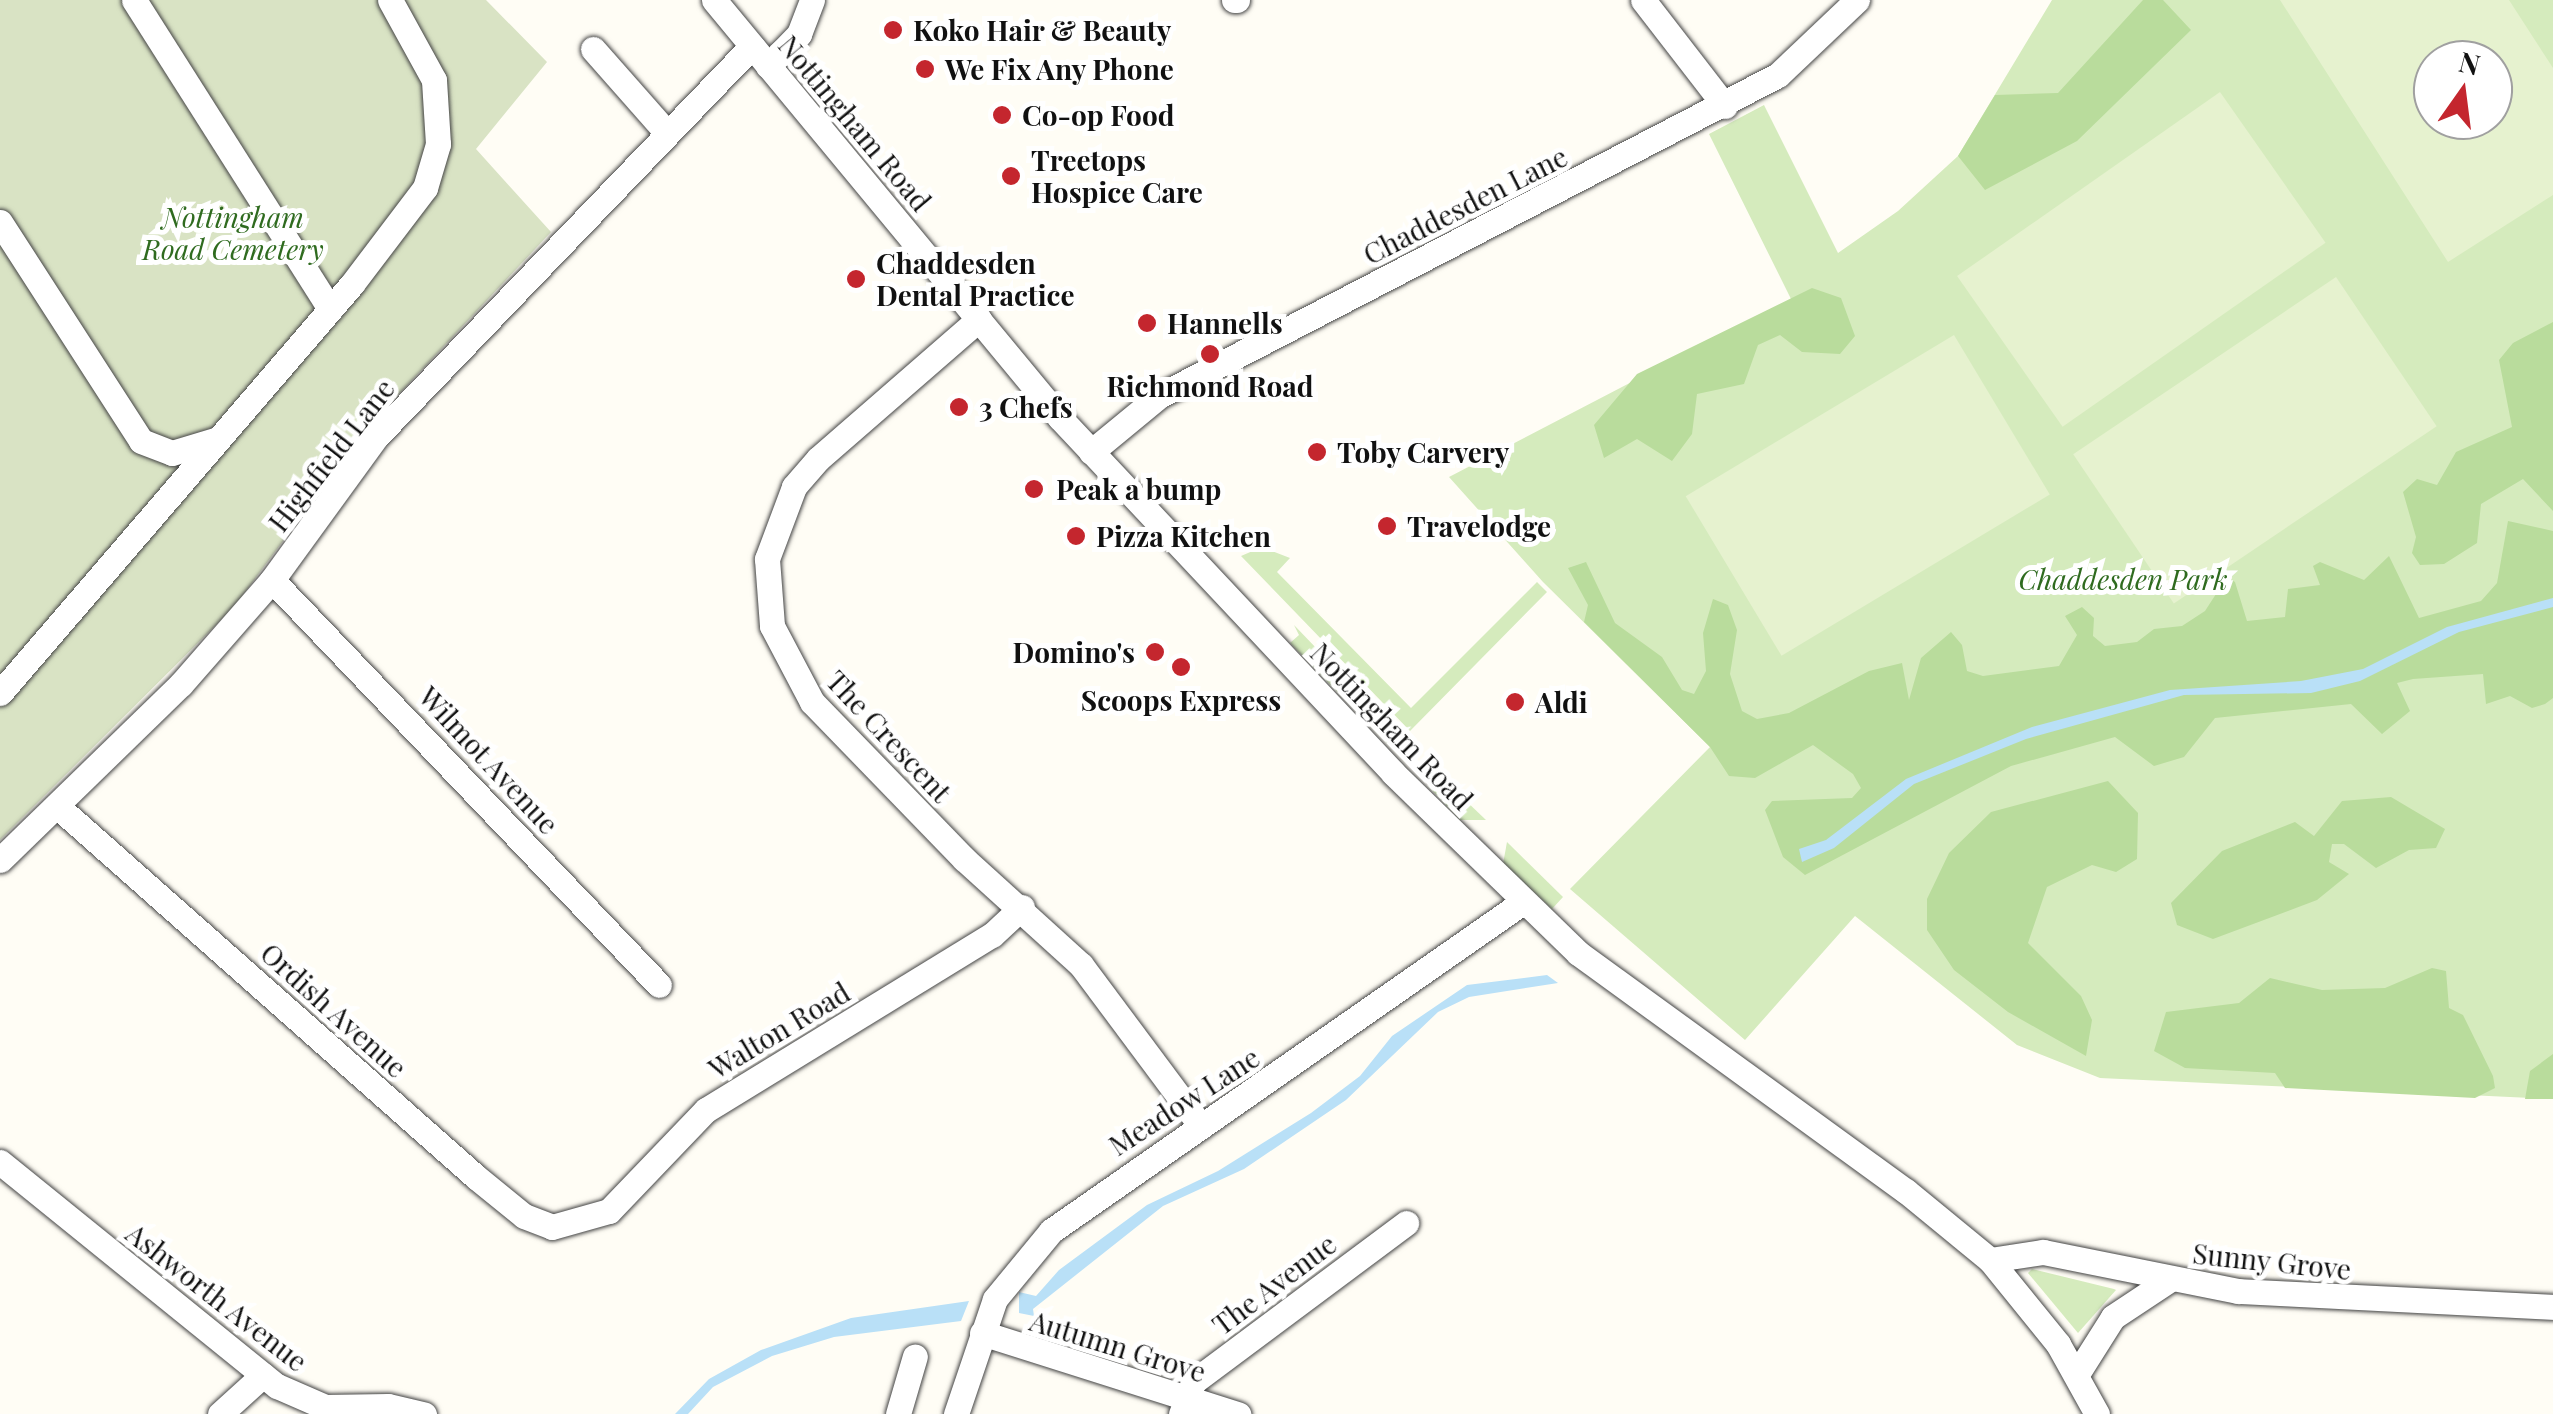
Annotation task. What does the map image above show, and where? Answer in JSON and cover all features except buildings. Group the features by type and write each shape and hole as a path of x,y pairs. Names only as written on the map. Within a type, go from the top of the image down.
{"street":[{"path":"134,0 330,309"},
{"path":"0,693 330,309 425,188 438,144 427,60 390,0"},
{"name":"Nottingham Road","path":"714,0 1091,452 1523,902 1636,998 1906,1191 1990,1260 2077,1374 2097,1414"},
{"name":"Highfield Lane","path":"0,860 181,684 272,580 375,438 666,133 760,56 799,34 812,0"},
{"path":"1644,0 1726,106"},
{"name":"Chaddesden Lane","path":"1091,452 1159,396 1726,106 1813,48 1857,0"},
{"path":"593,49 666,133"},
{"path":"0,222 141,441 172,453 219,437"},
{"name":"The Crescent","path":"979,319 800,478 773,531 765,590 778,640 812,702 964,859 1022,907 1096,983 1201,1126"},
{"name":"Wilmot Avenue","path":"272,580 659,985"},
{"path":"0,652 36,651"},
{"name":"Ordish Avenue","path":"57,806 524,1216 552,1228 584,1224"},
{"name":"Meadow Lane","path":"956,1414 994,1299 1028,1253 1098,1194 1523,902"},
{"name":"Walton Road","path":"584,1224 609,1212 706,1110 992,935 1022,907"},
{"name":"Ashworth Avenue","path":"0,1162 263,1375 313,1404 424,1414"},
{"name":"The Avenue","path":"1183,1406 1193,1382 1406,1222"},
{"name":"Sunny Grove","path":"1990,1260 2042,1252 2169,1280 2377,1302 2553,1307"},
{"path":"2077,1374 2113,1317 2169,1280"},
{"name":"Autumn Grove","path":"982,1333 1183,1406 1238,1414"},
{"path":"898,1414 916,1356"},
{"path":"220,1414 263,1375"}],"green space":[{"name":"Nottingham Road Cemetery","path":"0,0 486,0 547,62 476,149 551,232 367,428 234,607 0,840"},
{"name":"Chaddesden Park","path":"2052,0 2553,0 2553,1099 2100,1078 2017,1045 1855,916 1745,1040 1570,889 1710,747 1543,582 1449,477 1791,299 1709,134 1764,105 1838,253 1898,211 1958,156"},
{"path":"2143,0 2163,0 2191,30 2077,141 1985,190 1958,156 1995,95 2058,93"},
{"path":"2280,0 2509,0 2553,68 2553,195 2448,262"},
{"path":"2220,92 2326,243 2063,427 1957,276"},
{"path":"2336,277 2437,426 2174,603 2073,454"},
{"path":"1812,288 1841,298 1855,336 1840,354 1802,352 1780,335 1758,345 1744,384 1697,394 1692,434 1672,461 1637,439 1604,458 1594,425 1637,374"},
{"path":"2553,322 2553,511 2523,479 2481,504 2477,543 2444,564 2420,565 2412,553 2416,537 2403,492 2417,479 2437,485 2456,452 2512,427 2499,360 2513,343"},
{"path":"1954,335 2050,494 1782,656 1686,496"},
{"path":"2508,521 2553,531 2553,698 2545,704 2532,708 2510,696 2486,704 2483,674 2413,679 2397,683 2410,711 2382,734 2351,704 2215,718 2184,757 2154,766 2115,737 2011,766 1805,875 1783,857 1765,810 1772,801 1852,798 1861,788 1853,774 1813,745 1755,778 1729,776 1710,747 1584,622 1588,605 1568,568 1586,562 1615,623 1662,657 1682,690 1694,694 1706,671 1703,633 1713,599 1728,605 1737,630 1730,674 1742,711 1757,719 1789,713 1869,671 1902,663 1909,700 1921,658 1951,632 1962,645 1967,671 1983,676 2059,666 2077,635 2065,616 2082,607 2094,618 2093,636 2105,646 2137,642 2154,629 2182,626 2205,611 2227,577 2235,582 2247,621 2285,617 2288,589 2320,585 2313,566 2320,562 2364,580 2389,556 2419,618 2481,601 2497,583"},
{"path":"1262,547 1290,558 1277,572 1411,708 1537,582 1547,592 1410,731 1241,556"},
{"path":"1294,625 1417,753 1406,763 1290,643 1299,635"},
{"path":"1439,775 1486,820 1460,820 1428,786"},
{"path":"2108,781 2138,813 2137,859 2116,872 2092,865 2047,887 2028,943 2081,996 2092,1020 2086,1056 2008,1012 1954,970 1927,930 1927,899 1949,853 1991,812"},
{"path":"2391,797 2445,829 2436,848 2409,850 2376,868 2344,844 2332,844 2329,862 2349,874 2317,900 2213,939 2177,925 2171,903 2222,851 2295,822 2314,836 2342,801"},
{"path":"1507,842 1563,897 1552,909 1503,864"},
{"path":"2432,968 2446,971 2449,1008 2463,1015 2493,1076 2495,1088 2475,1098 2285,1088 2275,1073 2185,1068 2154,1051 2166,1012 2239,1003 2270,978 2322,990 2385,988"},
{"path":"2553,1054 2553,1099 2525,1099 2530,1071"},
{"path":"2032,1269 2116,1290 2078,1333 2028,1273"}],"water":[{"path":"2553,598 2553,607 2459,632 2360,681 2311,693 2184,695 2026,739 1914,784 1834,848 1802,862 1799,849 1826,840 1906,779 2032,727 2170,690 2301,681 2363,669 2447,627"},
{"path":"1547,975 1558,983 1469,997 1438,1012 1346,1100 1244,1169 1163,1206 1033,1309 1034,1316 1019,1313 1019,1292 1036,1296 1059,1270 1147,1205 1218,1171 1311,1113 1360,1076 1392,1036 1467,985"},
{"path":"969,1301 961,1321 834,1337 772,1356 713,1387 688,1414 675,1414 709,1379 761,1350 851,1318"}],"place":[{"name":"Koko Hair & Beauty","path":"893,30"},
{"name":"We Fix Any Phone","path":"925,69"},
{"name":"Co-op Food","path":"1002,115"},
{"name":"Treetops Hospice Care","path":"1011,176"},
{"name":"Chaddesden Dental Practice","path":"856,279"},
{"name":"Hannells","path":"1147,323"},
{"name":"Richmond Road","path":"1210,354"},
{"name":"3 Chefs","path":"959,407"},
{"name":"Toby Carvery","path":"1317,452"},
{"name":"Peak a bump","path":"1034,489"},
{"name":"Travelodge","path":"1387,526"},
{"name":"Pizza Kitchen","path":"1076,536"},
{"name":"Domino's","path":"1155,652"},
{"name":"Scoops Express","path":"1181,667"},
{"name":"Aldi","path":"1515,702"}]}
